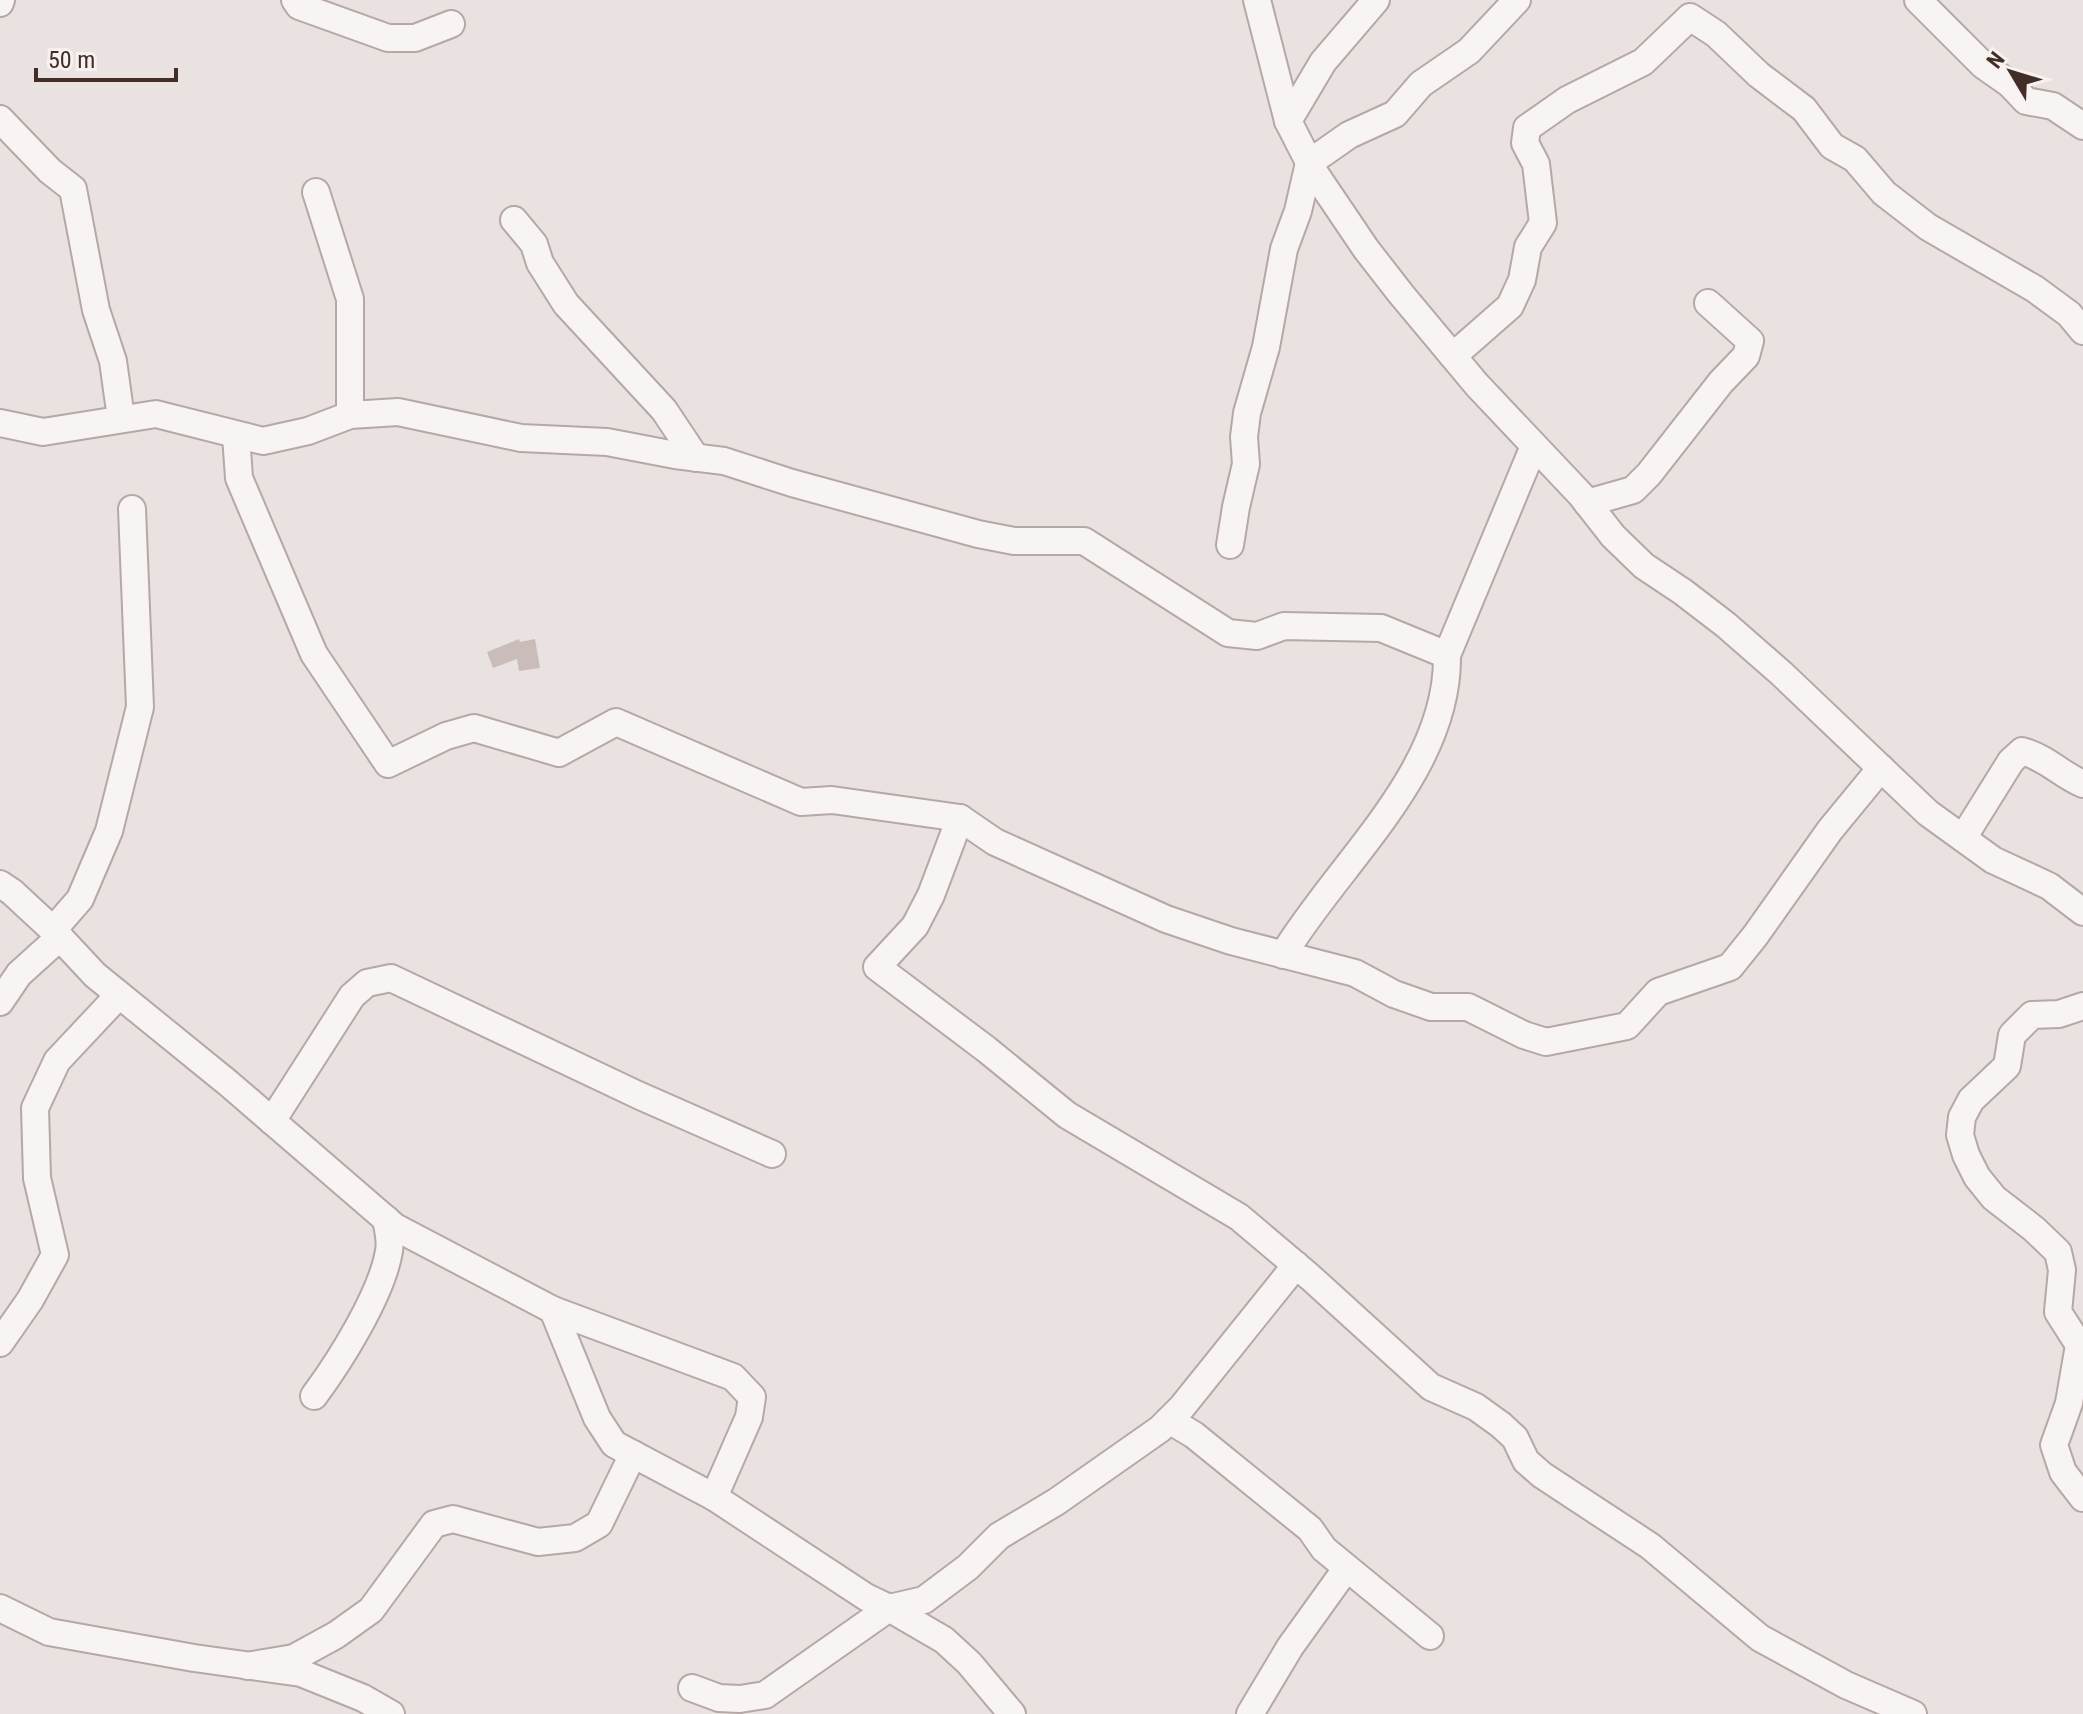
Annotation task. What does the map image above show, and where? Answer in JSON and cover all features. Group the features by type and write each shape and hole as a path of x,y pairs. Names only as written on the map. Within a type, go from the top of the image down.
{"street":[{"path":"295,0 299,6 388,38 415,38 451,24"},
{"path":"1257,0 1288,121 1309,163 1366,249 1453,356 1587,503 1613,536 1644,566 1726,625 1782,674 1928,813 1993,860 2049,886 2083,912"},
{"path":"1288,121 1323,62 1376,0"},
{"path":"1230,545 1246,464 1244,437 1247,413 1266,347 1284,249 1298,211 1309,163 1349,135 1395,114 1421,84 1469,51 1517,0"},
{"path":"1918,0 1983,65 2010,84 2026,101 2053,106 2083,126"},
{"path":"1453,356 1510,306 1522,280 1528,247 1543,223 1536,164 1525,143 1527,128 1567,100 1643,62 1690,17 1716,34 1759,75 1804,109 1832,146 1855,159 1884,193 1928,227 2035,289 2069,314 2083,331"},
{"path":"0,119 50,171 73,189 96,310 113,361 121,418"},
{"path":"316,192 350,299 350,415"},
{"path":"514,220 534,244 540,263 566,304 664,410 696,458"},
{"path":"1587,503 1633,490 1746,356 1750,341 1708,303"},
{"path":"0,423 43,432 156,414 263,441 308,431 350,415 398,412 521,438 607,442 724,461 978,534 1014,541 1084,541 1228,633 1257,636 1284,626 1381,628 1447,655"},
{"path":"236,435 239,478 314,654 388,764 446,736 474,728 559,753 616,722 801,802 832,800 960,818 995,842 1166,919 1283,955 1355,973 1394,994 1431,1007 1468,1007 1524,1035 1546,1042 1627,1026 1658,992 1730,967 1830,830 1881,768"},
{"path":"1283,955 1304,921 1403,790 1427,749 1447,683 1447,655 1534,446"},
{"path":"0,1002 19,974 57,934 80,899 109,831 140,707 132,509"},
{"path":"1963,838 2011,761 2022,751 2083,784"},
{"path":"960,818 931,895 915,926 877,967 1067,1115 1239,1217 1431,1387 1476,1407 1501,1425 1515,1438 1526,1461 1542,1475 1650,1546 1760,1638 1835,1679 1913,1714"},
{"path":"0,884 57,934 95,975 395,1227 553,1310 733,1377 752,1397 749,1417 714,1497"},
{"path":"272,1121 352,996 367,983 391,978 638,1095 772,1154"},
{"path":"0,1343 30,1300 55,1255 37,1178 35,1108 57,1061 119,995"},
{"path":"2083,1006 2059,1014 2032,1015 2012,1035 2007,1066 1971,1100 1962,1117 1960,1135 1977,1177 1994,1198 2058,1252 2062,1270 2058,1312 2079,1345 2069,1403 2054,1445 2063,1472 2083,1498"},
{"path":"314,1396 341,1360 382,1276 390,1248 386,1219"},
{"path":"692,1688 719,1698 765,1695 889,1608 924,1600 968,1567 999,1536 1056,1502 1160,1429 1296,1265"},
{"path":"553,1310 597,1418 614,1444 714,1497 866,1597 944,1640 969,1663 1012,1714"},
{"path":"1169,1420 1194,1435 1310,1529 1324,1549 1346,1569 1430,1636"},
{"path":"247,1666 294,1658 336,1635 371,1610 434,1524 453,1519 538,1542 575,1538 599,1524 633,1454"},
{"path":"1250,1714 1290,1647 1346,1569"},
{"path":"0,1608 49,1632 301,1673 363,1698 391,1714"}],"building":[{"path":"519,639 520,642 535,639 540,668 519,671 517,659 493,668 487,652"}]}
